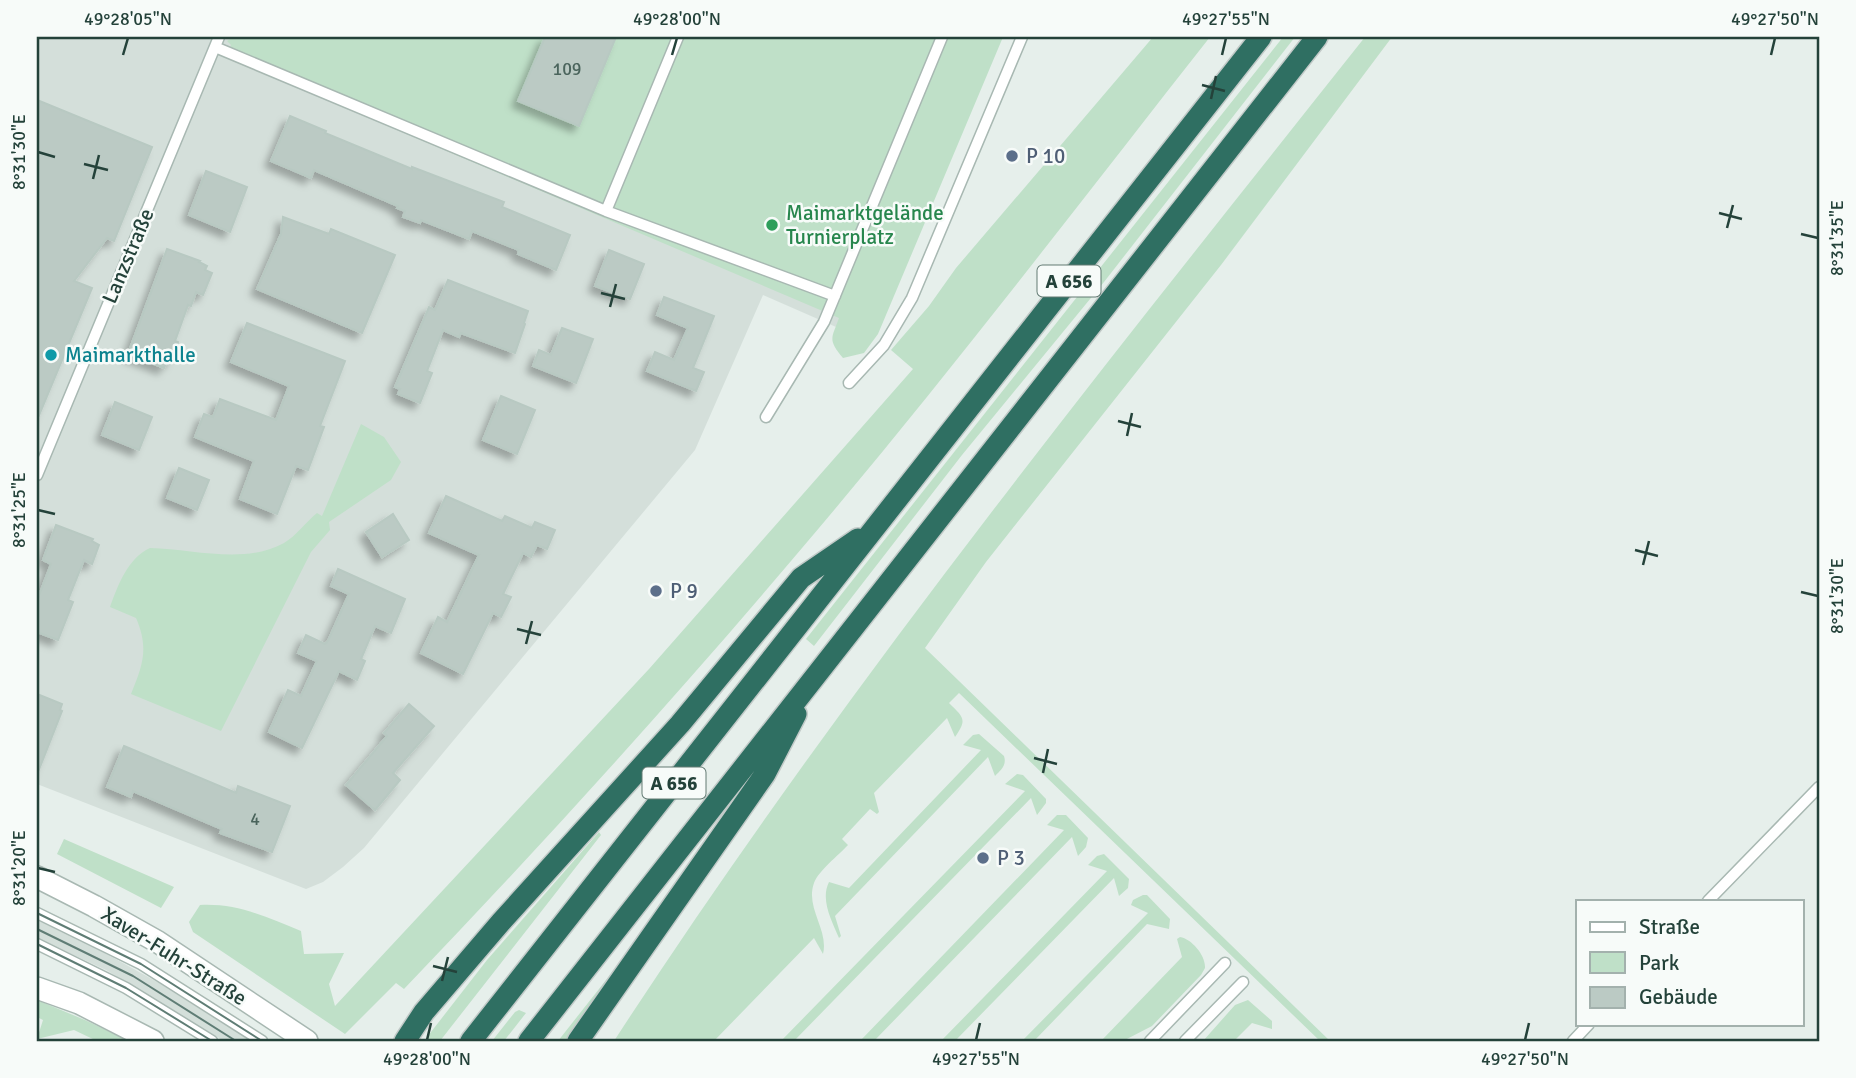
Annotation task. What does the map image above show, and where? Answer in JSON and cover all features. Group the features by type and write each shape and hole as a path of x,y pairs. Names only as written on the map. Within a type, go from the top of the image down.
{"highway":[{"name":"A 656","path":"471,1041 1261,37"},
{"name":"A 656","path":"529,1041 1317,37"},
{"path":"405,1041 424,1012 501,922 680,724 801,578 877,526"},
{"path":"578,1041 765,774 820,668"},
{"path":"595,1041 614,1014 632,964"},
{"path":"387,1041 424,1012"}],"street":[{"name":"Xaver-Fuhr-Straße","path":"37,877 158,942 307,1041"},
{"path":"37,988 79,1003 153,1041"}],"lane":[{"path":"606,211 678,37"},
{"path":"766,417 824,322 942,37"},
{"path":"849,383 884,345 912,298 1022,37"},
{"path":"217,42 606,211 835,296"},
{"name":"Lanzstraße","path":"37,475 217,42"},
{"path":"1709,900 1819,786"},
{"path":"37,914 141,964 262,1041"},
{"path":"37,944 126,988 212,1041"},
{"path":"1150,1041 1225,963"},
{"path":"1185,1041 1243,982"},
{"path":"1573,1041 1588,1026"}],"shaded area":[{"path":"37,37 984,37 859,337 763,295 695,450 364,848 323,882 306,889 37,784"},
{"path":"37,920 92,946 159,983 251,1041 224,1041 106,970 37,938"}],"green space":[{"name":"Maimarktgelände Turnierplatz","path":"234,37 1003,37 878,334 864,353 843,358 832,338 839,318 226,57 231,45 227,41"},
{"path":"1153,37 1210,37 968,346 819,528 615,762 404,989 396,983 345,1034 193,932 189,922 200,905 227,906 252,912 301,931 304,954 344,953 329,984 335,1006 649,669 913,369 891,350 929,306 956,268"},
{"path":"1283,37 1295,37 1104,282 962,455 814,646 806,639"},
{"path":"1365,37 1392,37 1221,265 986,562 925,648 1330,1041 1320,1041 959,693 949,703 963,722 955,737 947,718 874,793 879,812 877,814 870,809 842,839 848,845 816,878 812,901 823,936 823,954 814,938 714,1041 614,1041 701,910 884,655 1074,406"},
{"path":"361,424 384,437 401,462 391,480 329,522 330,530 311,552 221,731 131,694 143,656 140,629 136,618 110,607 120,581 130,565 150,548 236,555 269,550 284,543 317,513 322,516"},
{"path":"979,734 1004,756 1003,767 995,776 988,757 835,916 841,936 839,938 826,903 829,882 849,888 981,750 963,745 973,735"},
{"path":"1017,774 1023,775 1046,799 1037,815 1031,798 794,1041 781,1041 1025,791 1005,784"},
{"path":"1057,815 1066,815 1088,838 1086,847 1078,856 1072,837 874,1041 860,1041 1064,830 1047,825"},
{"path":"599,832 601,835 440,1041 424,1041 487,960"},
{"path":"64,839 174,887 161,908 57,854"},
{"path":"1104,854 1129,879 1128,888 1119,896 1114,878 955,1041 941,1041 1107,871 1088,865 1097,856"},
{"path":"1147,895 1170,919 1169,929 1147,924 1034,1041 1022,1041 1148,913 1131,905 1133,900"},
{"path":"1180,937 1189,941 1201,953 1205,968 1201,975 1152,1026 1123,1041 1101,1041 1182,957 1177,939"},
{"path":"621,961 625,962 567,1041 558,1041"},
{"path":"37,1000 129,1041 97,1041 74,1030 37,1039 43,1020 37,1017"},
{"path":"1248,1000 1272,1021 1272,1029 1252,1023 1234,1041 1203,1041 1235,1005"},
{"path":"519,1010 526,1013 504,1041 492,1041 515,1012"}],"building":[{"path":"545,37 616,37 579,126 518,101"},
{"path":"37,100 152,147 114,241 107,238 74,281 92,288 37,420"},
{"path":"290,116 412,169 504,202 502,207 570,235 556,270 518,254 519,250 472,231 469,239 421,220 420,223 403,217 405,211 397,208 398,206 314,170 311,178 271,161"},
{"path":"206,171 247,187 230,232 189,215"},
{"path":"283,217 329,234 331,229 395,255 362,333 257,289 281,234"},
{"path":"167,249 200,261 207,266 205,270 212,273 203,295 196,292 191,306 188,305 175,341 178,342 170,362 167,360 164,368 128,354"},
{"path":"609,250 644,264 630,299 595,286"},
{"path":"448,280 528,311 515,353 461,333 459,337 443,330 427,371 432,373 420,403 398,394 400,389 395,387 429,307 435,310"},
{"path":"664,297 714,316 693,368 704,372 696,391 647,371 655,352 674,360 688,328 657,315"},
{"path":"247,323 345,361 320,426 324,427 308,470 296,466 277,514 240,499 254,461 195,437 204,414 213,417 220,399 276,420 289,386 231,362"},
{"path":"562,328 593,339 576,383 533,366 539,350 551,355"},
{"path":"501,396 535,410 517,454 483,440"},
{"path":"115,402 152,417 139,450 102,435"},
{"path":"179,468 209,480 197,510 167,498"},
{"path":"446,496 502,521 505,516 532,528 535,522 555,530 547,549 537,545 531,557 523,553 503,594 511,597 501,617 493,613 463,674 421,653 438,617 447,622 479,555 429,533"},
{"path":"393,514 409,540 382,557 366,532"},
{"path":"56,525 93,539 92,541 99,545 92,564 84,560 68,600 73,602 58,640 37,632 37,601 51,564 43,560"},
{"path":"338,569 405,599 391,633 375,626 361,659 365,661 357,680 339,671 302,748 269,732 288,690 301,696 317,661 298,653 306,635 325,644 349,594 331,586"},
{"path":"37,694 62,704 62,711 38,772"},
{"path":"409,704 434,726 393,773 400,780 375,810 346,785 387,736 384,733"},
{"path":"124,746 236,793 238,786 290,806 272,852 220,833 222,829 133,791 131,797 107,787"}],"tram line":[{"path":"37,913 141,964 262,1041"},
{"path":"37,929 133,976 236,1041"},
{"path":"37,944 126,988 212,1041"}],"place":[{"name":"P 10","path":"1012,156"},
{"name":"Maimarktgelände Turnierplatz","path":"772,225"},
{"name":"Maimarkthalle","path":"51,355"},
{"name":"P 9","path":"656,591"},
{"name":"P 3","path":"983,858"}]}
